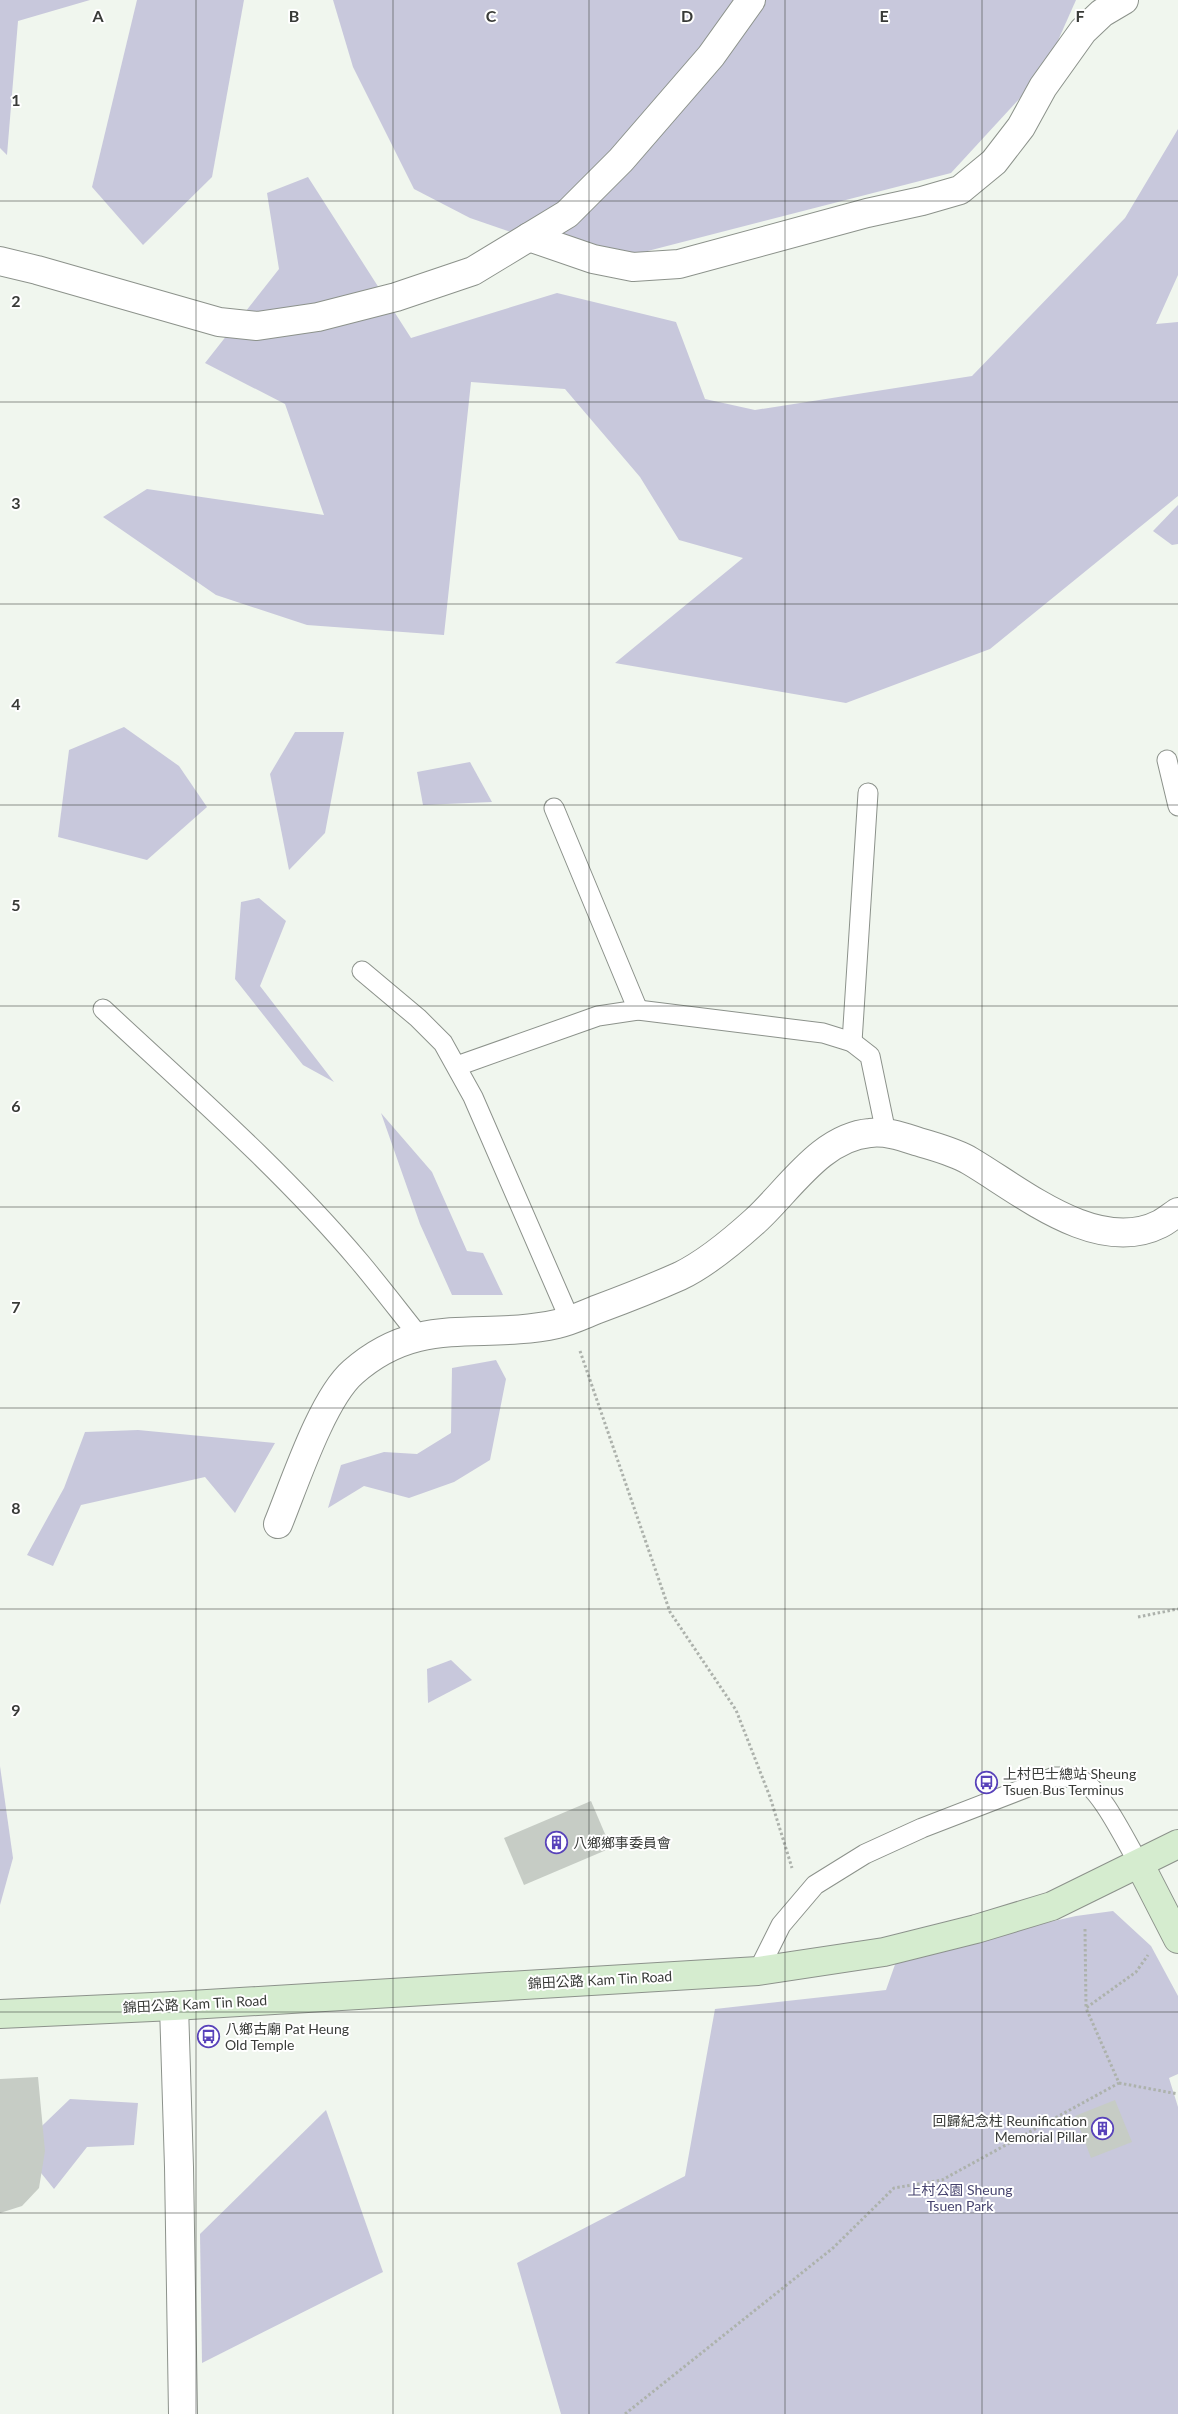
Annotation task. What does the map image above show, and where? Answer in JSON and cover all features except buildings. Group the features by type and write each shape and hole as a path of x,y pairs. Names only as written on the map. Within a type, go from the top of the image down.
{"main road":[{"name":"錦田公路 Kam Tin Road","path":"0,2014 174,2006 758,1971 884,1952 976,1929 1052,1906 1140,1865 1178,1844"},
{"path":"1140,1865 1178,1939"}],"street":[{"path":"0,261 219,322 257,326 318,318 396,297 473,270 567,214 621,160 710,56 752,0"},
{"path":"529,237 593,258 633,268 679,264 960,190 994,162 1021,127 1043,88 1083,31 1102,13 1124,0"},
{"path":"278,1524 316,1431 330,1403 351,1373 382,1351 418,1336 458,1330 511,1331 559,1324 682,1275 755,1221 828,1149 850,1136 872,1132 898,1135 967,1158 1058,1216 1088,1226 1119,1233 1135,1232 1159,1225 1178,1212"},
{"path":"174,2006 180,2207 183,2414"}],"lane":[{"path":"1167,760 1178,806"},
{"path":"852,1042 868,793"},
{"path":"554,808 638,1010"},
{"path":"362,971 418,1018 443,1043 457,1066 473,1097 570,1320"},
{"path":"103,1009 254,1151 310,1208 359,1261 418,1336"},
{"path":"457,1066 598,1016 638,1010 823,1034 852,1042 870,1056 886,1134"},
{"path":"758,1971 781,1925 815,1885 865,1854 922,1828 1054,1777 1071,1776 1085,1782 1096,1793 1140,1865"}],"path":[{"path":"570,1320 670,1612 736,1710 770,1797 802,1900"},
{"path":"1138,1617 1178,1609"},
{"path":"1085,1929 1086,2008 1119,2083"},
{"path":"1086,2008 1136,1972 1151,1950"},
{"path":"625,2414 833,2248 894,2188 942,2180 1119,2083 1178,2094"}],"green space":[{"path":"0,0 90,0 18,21 7,155 0,148"},
{"path":"137,0 244,0 212,177 143,245 92,187"},
{"path":"333,0 1076,0 1044,72 951,173 601,263 470,218 414,189 353,67"},
{"path":"1178,129 1178,275 1156,324 1178,322 1178,496 990,649 846,703 615,663 743,558 679,540 640,477 565,389 471,382 444,635 307,625 216,595 103,517 147,489 324,515 285,404 205,363 279,269 267,193 308,177 411,338 557,293 676,322 705,399 755,410 972,376 1125,218"},
{"path":"1178,505 1178,544 1172,545 1153,531"},
{"path":"124,727 179,766 207,807 147,860 58,837 69,750"},
{"path":"295,732 344,732 325,833 289,870 270,774"},
{"path":"470,762 492,802 423,805 417,772"},
{"path":"259,898 286,921 260,986 334,1082 303,1065 235,979 241,902"},
{"path":"381,1113 432,1172 467,1251 483,1253 503,1295 452,1295 420,1224"},
{"path":"496,1360 506,1379 490,1460 454,1482 409,1498 364,1486 328,1508 341,1465 384,1452 417,1454 451,1433 452,1368"},
{"path":"138,1430 275,1443 235,1513 205,1477 81,1505 53,1566 27,1555 64,1488 85,1432"},
{"path":"451,1660 472,1680 428,1703 427,1669"},
{"path":"0,1766 13,1858 0,1905"},
{"name":"上村公園 Sheung Tsuen Park","path":"1113,1911 1151,1946 1178,1996 1178,2074 1169,2078 1178,2107 1178,2414 561,2414 517,2263 685,2176 715,2009 886,1990 898,1956 1076,1916"},
{"path":"70,2099 138,2103 134,2145 87,2147 54,2189 20,2147"},
{"path":"326,2110 383,2272 202,2363 200,2234"}],"place":[{"name":"上村巴士總站 Sheung Tsuen Bus Terminus","path":"987,1782"},
{"name":"八鄉鄉事委員會","path":"557,1843"},
{"name":"八鄉古廟 Pat Heung Old Temple","path":"209,2037"},
{"name":"回歸紀念柱 Reunification Memorial Pillar","path":"1103,2129"}]}
